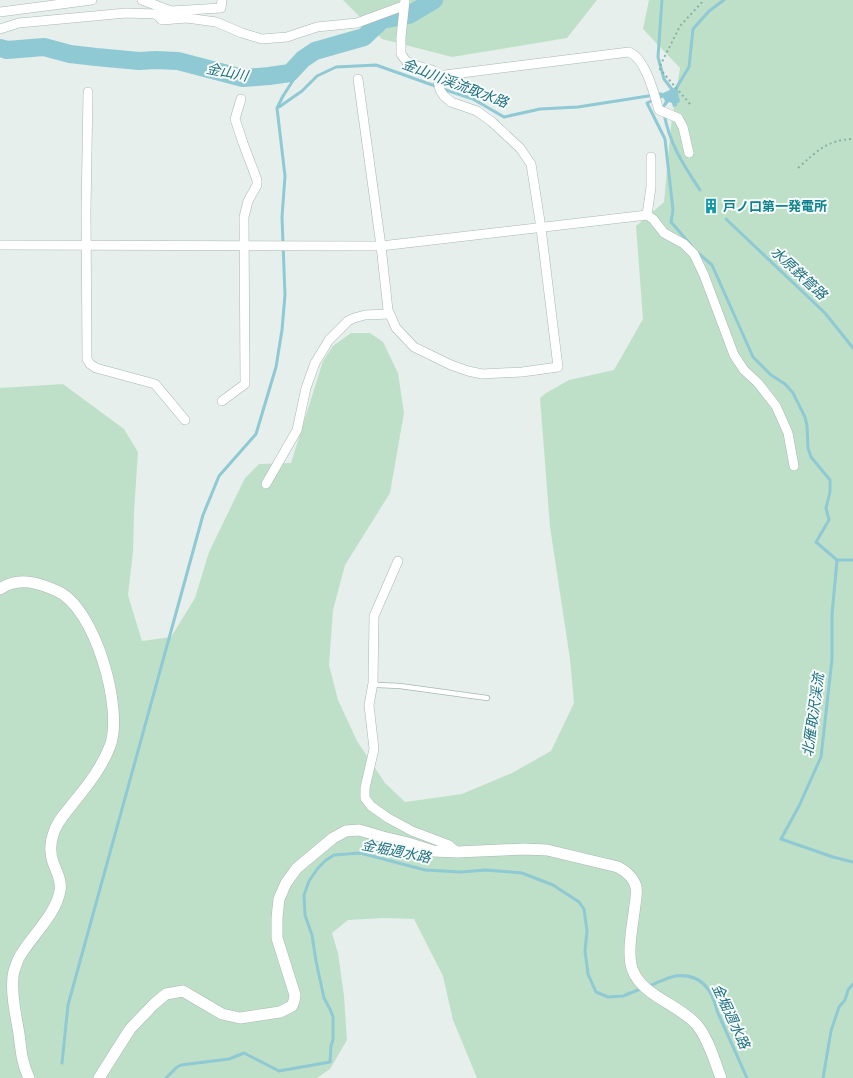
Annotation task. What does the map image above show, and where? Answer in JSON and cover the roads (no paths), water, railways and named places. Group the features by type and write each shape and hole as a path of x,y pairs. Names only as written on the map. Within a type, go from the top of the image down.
{"street":[{"path":"0,12 92,0"},
{"path":"142,0 171,11"},
{"path":"0,29 19,23 126,13 156,14 171,11 221,8 222,0"},
{"path":"156,14 162,20 186,18 216,22 242,33 262,39 287,37 317,27 357,23 404,3 401,37 402,54 406,61 432,70 437,76 440,90 450,102 477,111 492,122 520,148 531,164 541,228 558,367 522,372 482,374 451,365 414,347 396,328 388,310 382,246 358,80"},
{"path":"437,76 629,52 638,58 644,68 660,110 678,118 683,127 689,153"},
{"path":"88,92 86,211 87,359 90,364 96,368 155,384 185,420"},
{"path":"222,401 245,384 244,217 248,201 257,185 257,180 235,119 241,99"},
{"path":"647,215 651,187 650,157"},
{"path":"0,245 382,246 647,215 653,219 664,233 684,244 694,254 704,275 734,355 744,370 758,383 776,406 788,433 794,466"},
{"path":"266,484 297,430 306,388 315,363 329,340 348,321 354,318 365,315 389,314"},
{"path":"398,561 374,616 373,683 369,705 374,749 365,788 365,798 371,806 388,818 412,831 449,844 457,852"},
{"path":"0,589 11,583 23,581 34,582 64,594 79,609 92,631 101,655 109,688 113,716 110,745 105,756 84,790 56,825 52,836 52,861 60,882 60,890 54,907 18,959 12,976 14,1003 22,1060 29,1078"},
{"path":"99,1078 130,1030 154,1004 166,994 183,991 222,1014 240,1018 280,1012 292,1006 296,995 277,938 279,899 286,883 297,868 333,838 346,831 359,830 433,851 457,852 524,849 547,850 618,867 628,873 636,886 630,952 630,962 636,978 652,993 697,1025 703,1033 721,1078"}],"lane":[{"path":"373,683 378,685 400,686 487,698"}],"water":[{"path":"676,87 680,100 679,103 677,103 677,106 673,107 672,103 669,102 664,108 662,107 665,101 661,94"}],"waterway":[{"name":"金山川","path":"0,48 7,50 44,47 70,54 96,57 139,61 178,61 243,78 269,76 290,73 303,59 315,51 364,37 382,20 409,15 434,0"},
{"path":"662,0 658,57 664,79 674,92"},
{"path":"675,90 689,67 693,29 709,11 724,0"},
{"path":"62,1063 68,1005 203,515 219,476 256,434 276,367 282,330 285,295 282,217 285,176 277,108 294,79 297,65"},
{"name":"金山川渓流取水路","path":"279,107 302,91 317,76 336,67 376,65 438,87"},
{"name":"金山川渓流取水路","path":"443,89 473,99 504,117 540,109 578,107 661,94"},
{"path":"665,95 647,103 665,139 673,210 671,222 691,245"},
{"path":"664,113 673,144 700,190"},
{"name":"水原鉄管路","path":"726,219 825,313 853,348"},
{"path":"697,252 712,265 753,357 771,375 785,384 793,393 805,417 808,448 811,457 830,480 830,492 826,508 829,520 816,542 837,560 853,560"},
{"name":"北雁取沢渓流","path":"837,560 832,615 832,659 821,757 799,806 781,839 833,857 853,862"},
{"name":"金堀週水路","path":"166,1078 181,1065 229,1059 244,1053 279,1071 330,1062 333,1040 333,1017 324,998 312,935 305,915 304,895 309,881 318,868 334,855 360,853 425,870 461,872 486,870 522,873 553,885 579,902 584,909 587,931 585,951 588,974 596,992 608,997 623,996 643,988"},
{"name":"金堀週水路","path":"649,986 675,976 691,977 704,984 712,995 717,1011 747,1078"},
{"name":"金堀週水路","path":"823,1078 831,1031 839,1007 845,1000 848,990 853,984"}],"place":[{"name":"戸ノ口第一発電所","path":"711,206"}]}
